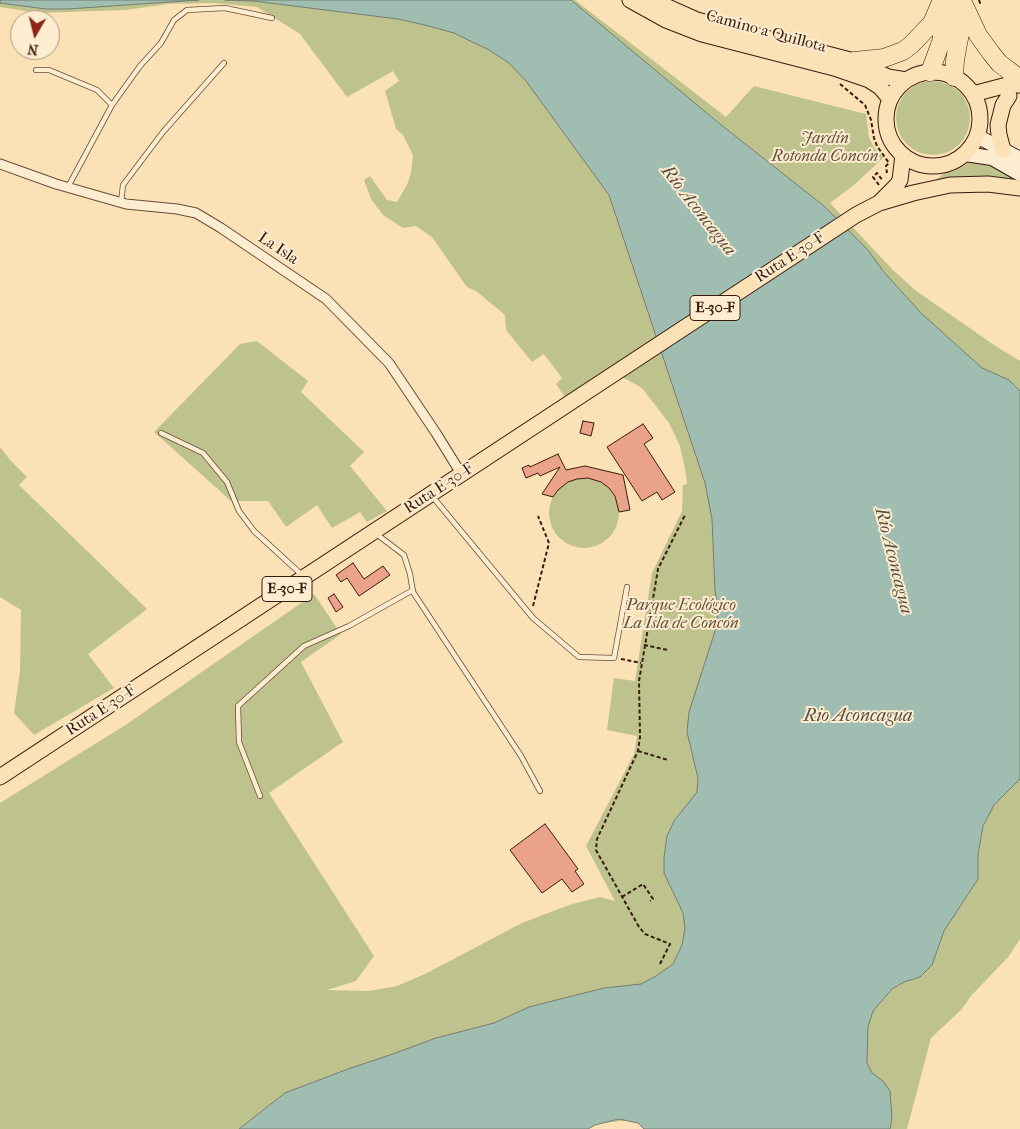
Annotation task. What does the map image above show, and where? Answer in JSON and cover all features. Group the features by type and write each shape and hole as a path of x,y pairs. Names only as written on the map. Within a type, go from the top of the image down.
{"highway":[{"path":"854,61 884,58 903,51 912,45 932,23 942,0"},
{"path":"930,72 941,42 946,19 958,1"},
{"path":"954,78 954,60 960,33 958,1"},
{"path":"958,1 991,54 999,63 1020,79"}],"main road":[{"name":"Camino a Quillota","path":"630,0 666,20 702,34 834,68 869,80 880,87 890,99"},
{"name":"Camino a Quillota","path":"652,0 697,20 854,61 888,77 906,80"},
{"path":"903,154 895,146 887,128 887,109 890,99 906,80 930,72 941,72 964,83 973,94 1007,85 1020,85"},
{"name":"E-30-F","path":"903,154 923,165 946,164 965,154 977,136 980,115 973,94"},
{"path":"980,115 993,103 1014,94"},
{"path":"1003,150 998,125 1003,104 1014,94"},
{"path":"977,136 1020,159"},
{"name":"Ruta E-30-F","path":"879,203 900,180 903,154"},
{"path":"965,154 992,158 1020,174"},
{"name":"Ruta E-30-F","path":"0,777 856,215 879,203 913,193 928,177 946,164"},
{"path":"913,193 950,185 969,184 1020,188"}],"street":[{"name":"La Isla","path":"1,167 121,203 196,213 221,228 326,299 389,363 462,475"}],"lane":[{"path":"68,187 112,105 140,66 161,44 174,20 187,10 225,8 272,18"},
{"path":"121,203 123,185 163,132 224,63"},
{"path":"36,70 48,70 97,90 112,105"},
{"path":"161,433 203,453 227,482 239,511 254,531 304,578"},
{"path":"431,495 531,616 579,657 614,658 627,586"},
{"path":"373,532 404,555 413,590 521,756 540,791"},
{"path":"260,796 240,742 238,706 304,646 349,626 413,590"}],"path":[{"path":"834,68 841,84 865,104 877,146 889,163 886,166 888,177 883,181 877,173 873,177 881,187"},
{"path":"660,964 670,944 646,934 639,927 596,850 596,839 638,751 640,737 639,681 658,569 685,515"},
{"path":"531,616 549,544 538,516"},
{"path":"644,645 668,650"},
{"path":"614,658 642,663"},
{"path":"638,751 668,760"},
{"path":"622,897 644,884 654,899 650,901"}],"green space":[{"path":"0,0 575,0 726,117 754,86 866,114 869,138 875,149 884,157 854,185 830,203 892,269 915,290 1020,361 1020,939 1009,956 971,996 961,1010 931,1038 907,1129 649,1129 639,1121 623,1121 592,1124 584,1129 0,1129 0,803 127,724 314,594 341,634 301,662 343,742 269,793 374,956 356,981 327,990 369,991 397,986 425,974 522,923 569,905 600,897 615,901 586,846 634,754 637,736 607,730 614,678 635,681 652,573 682,511 683,485 687,484 680,446 669,423 642,388 606,371 566,398 556,384 562,378 544,354 532,362 506,330 505,315 476,291 467,287 432,237 416,226 403,228 383,215 371,199 364,180 370,176 387,200 397,202 407,185 411,173 413,155 403,135 396,129 385,91 399,81 393,71 347,97 300,34 257,7 213,3 168,4 126,10 60,12 60,10 19,10 0,7"},
{"path":"926,81 940,81 954,87 964,97 970,111 970,125 964,139 954,149 940,155 926,155 912,149 902,139 896,125 896,111 902,97 912,87"},
{"path":"973,160 984,162 1020,180 934,182 944,173 954,171"},
{"path":"257,341 308,381 301,392 364,452 350,466 387,511 367,522 360,512 332,528 317,505 286,527 268,501 231,501 154,432 240,344"},
{"path":"0,447 27,477 19,485 147,609 88,654 114,688 34,735 14,713 20,671 21,610 0,597"},
{"path":"584,478 597,481 609,488 616,500 619,513 616,526 609,538 597,545 584,548 571,545 559,538 552,526 549,513 552,500 559,488 571,481"}],"water":[{"path":"0,0 199,0 46,9 0,3"},
{"name":"Rio Aconcagua","path":"225,0 571,0 720,124 824,206 868,250 883,271 921,313 982,368 1009,380 1020,391 1020,779 994,805 983,826 978,854 978,879 944,931 932,965 920,977 904,982 892,989 873,1011 868,1027 867,1063 872,1073 883,1081 890,1091 892,1118 890,1129 644,1129 638,1123 619,1119 595,1125 588,1129 239,1129 285,1093 348,1069 436,1038 494,1023 529,1007 604,988 641,984 673,964 682,945 685,928 683,913 664,873 664,857 667,836 674,821 697,792 698,778 687,732 689,712 716,628 718,611 715,590 712,519 705,483 609,195 526,81 509,63 489,50 454,33 425,25 398,19 253,1"}],"building":[{"path":"583,421 594,423 591,436 580,433"},
{"path":"643,424 653,438 644,444 675,492 662,500 657,492 642,501 607,447"},
{"path":"558,454 566,470 585,466 623,475 630,510 619,512 615,496 609,488 601,482 588,478 568,482 553,497 542,494 560,467 540,476 538,473 526,478 522,468 529,465 530,467"},
{"path":"353,563 364,579 383,566 390,575 359,596 347,578 341,582 336,575"},
{"path":"334,594 343,607 336,612 328,598"},
{"path":"545,824 578,869 575,871 584,884 572,892 562,879 542,893 510,850"}],"park label":[{"name":"Jardín Rotonda Concón","path":"825,148"},
{"name":"Parque Ecológico La Isla de Concón","path":"681,615"}],"water label":[{"name":"Río Aconcagua","path":"698,211"},
{"name":"Río Aconcagua","path":"893,561"}]}
